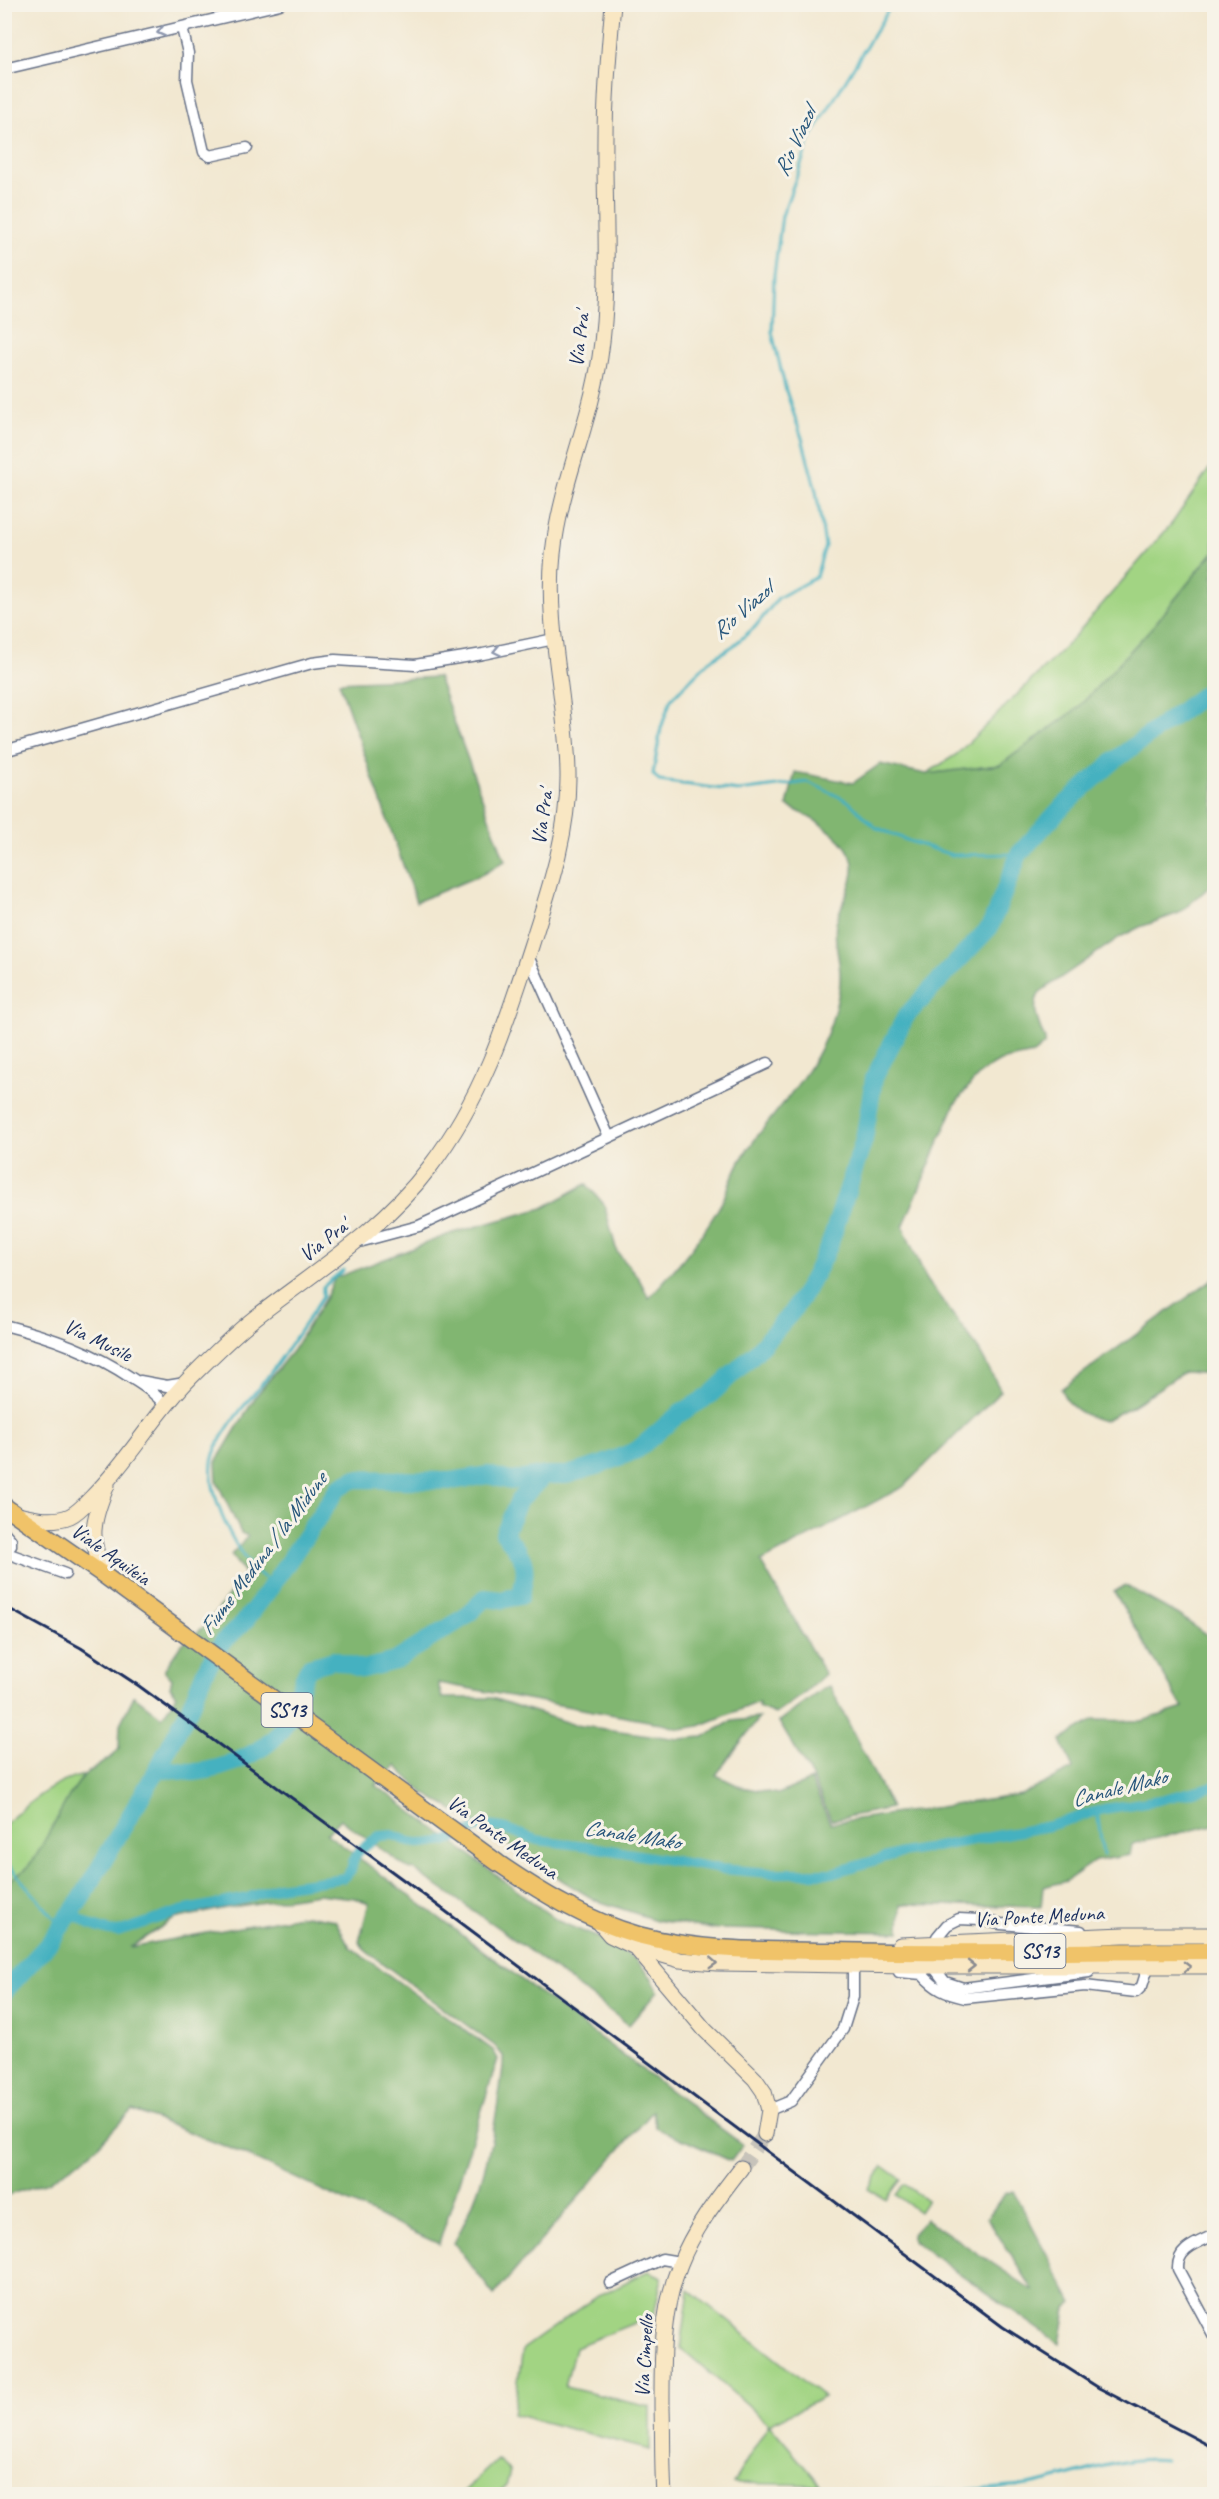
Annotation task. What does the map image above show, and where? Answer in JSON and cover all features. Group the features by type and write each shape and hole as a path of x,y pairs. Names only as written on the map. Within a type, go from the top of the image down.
{"main road":[{"name":"Viale Aquileia","path":"7,1508 105,1576 385,1781"},
{"name":"Via Ponte Meduna","path":"385,1781 535,1889 599,1922 640,1935 686,1945 734,1949 866,1952 1215,1950"}],"street":[{"path":"4,69 280,4"},
{"name":"Via Pra'","path":"7,1508 32,1519 63,1518 79,1510 110,1479 185,1383 253,1320 359,1242 406,1196 429,1169 464,1117 502,1037 560,848 569,780 568,743 554,639 551,592 559,512 570,468 589,412 603,329 606,288 605,132 613,4"},
{"path":"182,28 188,53 187,80 204,152 214,156 247,148"},
{"path":"4,751 312,663 335,660 415,665 554,639"},
{"path":"528,956 609,1137"},
{"path":"359,1242 419,1226 768,1063"},
{"name":"Via Musile","path":"4,1325 68,1344 92,1354 155,1394 165,1406"},
{"path":"126,1374 153,1384 167,1386 185,1383"},
{"name":"Via Pra'","path":"105,1576 98,1560 92,1532 110,1479"},
{"path":"4,1532 11,1540 11,1546 4,1551"},
{"path":"4,1551 65,1574"},
{"path":"937,1937 947,1925 959,1919 1123,1935"},
{"name":"Via Ponte Meduna","path":"599,1922 610,1935 635,1947 680,1960 922,1974 931,1985 947,1995 965,1998 1067,1986 1136,1992 1142,1986 1148,1967"},
{"name":"Via Ponte Meduna","path":"866,1952 890,1945 1123,1935 1215,1935"},
{"path":"635,1947 705,2030 755,2079 764,2092 769,2110 765,2134"},
{"path":"674,1991 673,1972 680,1960"},
{"name":"Via Ponte Meduna","path":"853,1969 1215,1966"},
{"name":"Via Ponte Meduna","path":"936,1970 945,1982 963,1988 1125,1967"},
{"path":"769,2110 791,2101 843,2029 853,1997 853,1969"},
{"name":"Via Cimpello","path":"664,2494 662,2341 667,2307 680,2262 698,2228 741,2168"},
{"path":"1215,2235 1184,2251 1178,2261 1178,2269 1215,2336"},
{"path":"610,2283 662,2259 680,2262"}],"green space":[{"path":"1214,462 1214,551 1155,624 1078,708 1000,765 926,774 957,754 1067,645 1173,522"},
{"path":"1214,551 1214,883 1179,913 1120,937 1040,992 1036,1010 1045,1040 1044,1045 1033,1054 1000,1061 983,1071 955,1104 903,1227 927,1280 977,1347 1001,1391 903,1487 761,1562 825,1674 802,1695 775,1714 758,1707 759,1702 699,1726 680,1729 659,1723 438,1683 442,1698 492,1698 575,1725 679,1739 703,1737 732,1721 759,1718 716,1775 741,1787 778,1794 811,1780 830,1823 1021,1795 1073,1769 1061,1740 1094,1720 1142,1721 1183,1708 1114,1592 1125,1585 1178,1615 1214,1640 1214,1825 1132,1844 1130,1855 1095,1861 1066,1881 1043,1887 1041,1907 901,1904 900,1932 712,1929 656,1920 595,1900 529,1861 494,1834 424,1793 396,1766 376,1785 558,1921 599,1938 635,1959 651,1977 658,1991 629,2025 504,1932 413,1869 410,1870 340,1819 327,1834 743,2145 731,2161 655,2127 653,2111 494,2295 454,2243 471,2208 487,2158 502,2079 503,2056 495,2046 367,1952 359,1942 369,1903 355,1898 318,1894 226,1908 174,1919 130,1947 306,1915 335,1920 350,1947 493,2050 498,2059 439,2244 232,2149 132,2110 90,2154 48,2182 5,2196 5,1883 26,1869 36,1856 69,1796 84,1775 113,1756 119,1749 120,1724 134,1696 162,1717 177,1695 170,1687 172,1679 164,1670 181,1645 206,1625 245,1574 231,1555 248,1536 241,1533 217,1482 216,1462 256,1396 293,1350 325,1299 335,1278 450,1234 543,1208 586,1184 604,1204 617,1252 638,1277 649,1298 707,1226 723,1200 744,1155 804,1076 824,1042 831,1023 840,979 836,924 850,886 853,863 850,853 836,836 816,821 787,806 795,772 853,783 880,764 926,774 1000,765 1078,708 1155,624"},
{"path":"438,677 505,861 483,874 416,902 339,682"},
{"path":"1214,1278 1214,1374 1184,1372 1132,1406 1104,1421 1084,1414 1068,1402 1061,1389"},
{"path":"830,1686 891,1808 831,1820 812,1777 779,1722 824,1688"},
{"path":"84,1775 36,1856 26,1869 5,1883 5,1824 51,1788"},
{"path":"883,2166 901,2179 886,2200 868,2189"},
{"path":"904,2184 927,2200 919,2212 896,2195"},
{"path":"1013,2191 1073,2303 1066,2309 1060,2344 912,2240 912,2234 926,2219 1034,2291 987,2218 1005,2194"},
{"path":"648,2271 662,2277 654,2315 575,2347 565,2387 650,2407 650,2450 513,2414 523,2349 598,2296"},
{"path":"689,2290 824,2397 769,2424 681,2348"},
{"path":"769,2424 821,2485 733,2483"},
{"path":"497,2460 510,2471 506,2486 499,2492 500,2494 461,2494"}],"waterway":[{"name":"Rio Viazol","path":"892,4 811,137 782,216 774,275 772,332 786,391 802,438 816,491 825,546 816,577 778,598 755,627 733,646 709,661 671,699 661,728 653,774 659,781 739,791 808,782 848,801 875,827 909,841 952,855 1019,854"},
{"name":"Fiume Meduna / la Midune","path":"158,1768 195,1772 219,1768 244,1758 267,1744 283,1727 309,1667 334,1660 363,1669 395,1661 465,1617 485,1598 501,1600 520,1596 525,1569 520,1555 504,1533 519,1500 545,1475 567,1475 637,1450 679,1414 709,1396 755,1353 791,1313 808,1287 829,1246 864,1140 874,1078 906,1016 990,927 1019,854 1060,809 1115,760 1214,687"},
{"path":"273,1584 246,1560 229,1532 216,1498 212,1467 214,1454 230,1424 273,1369 323,1296 323,1287 343,1270"},
{"name":"Fiume Meduna / la Midune","path":"4,1992 49,1943 81,1899 158,1768 189,1709 205,1671 222,1643 245,1621 273,1584 339,1487 354,1479 451,1481 488,1475 511,1481 545,1475"},
{"name":"Canale Mako","path":"71,1913 90,1925 118,1932 181,1911 247,1898 277,1887 344,1878 351,1870 354,1858 360,1850 379,1836 393,1835 410,1842 424,1844 447,1841 488,1826 503,1828 537,1840 587,1846 721,1869 770,1873 832,1873 897,1854 1049,1826 1104,1809 1159,1800 1214,1786"},
{"path":"1097,1811 1103,1855"},
{"path":"4,1860 61,1926"},
{"path":"913,2494 1028,2485 1114,2464 1148,2459 1165,2460"}],"tunnel":[{"path":"741,2168 765,2134"}],"railway":[{"path":"4,1606 81,1648 139,1686 405,1881 1003,2327 1099,2388 1214,2448"}]}
